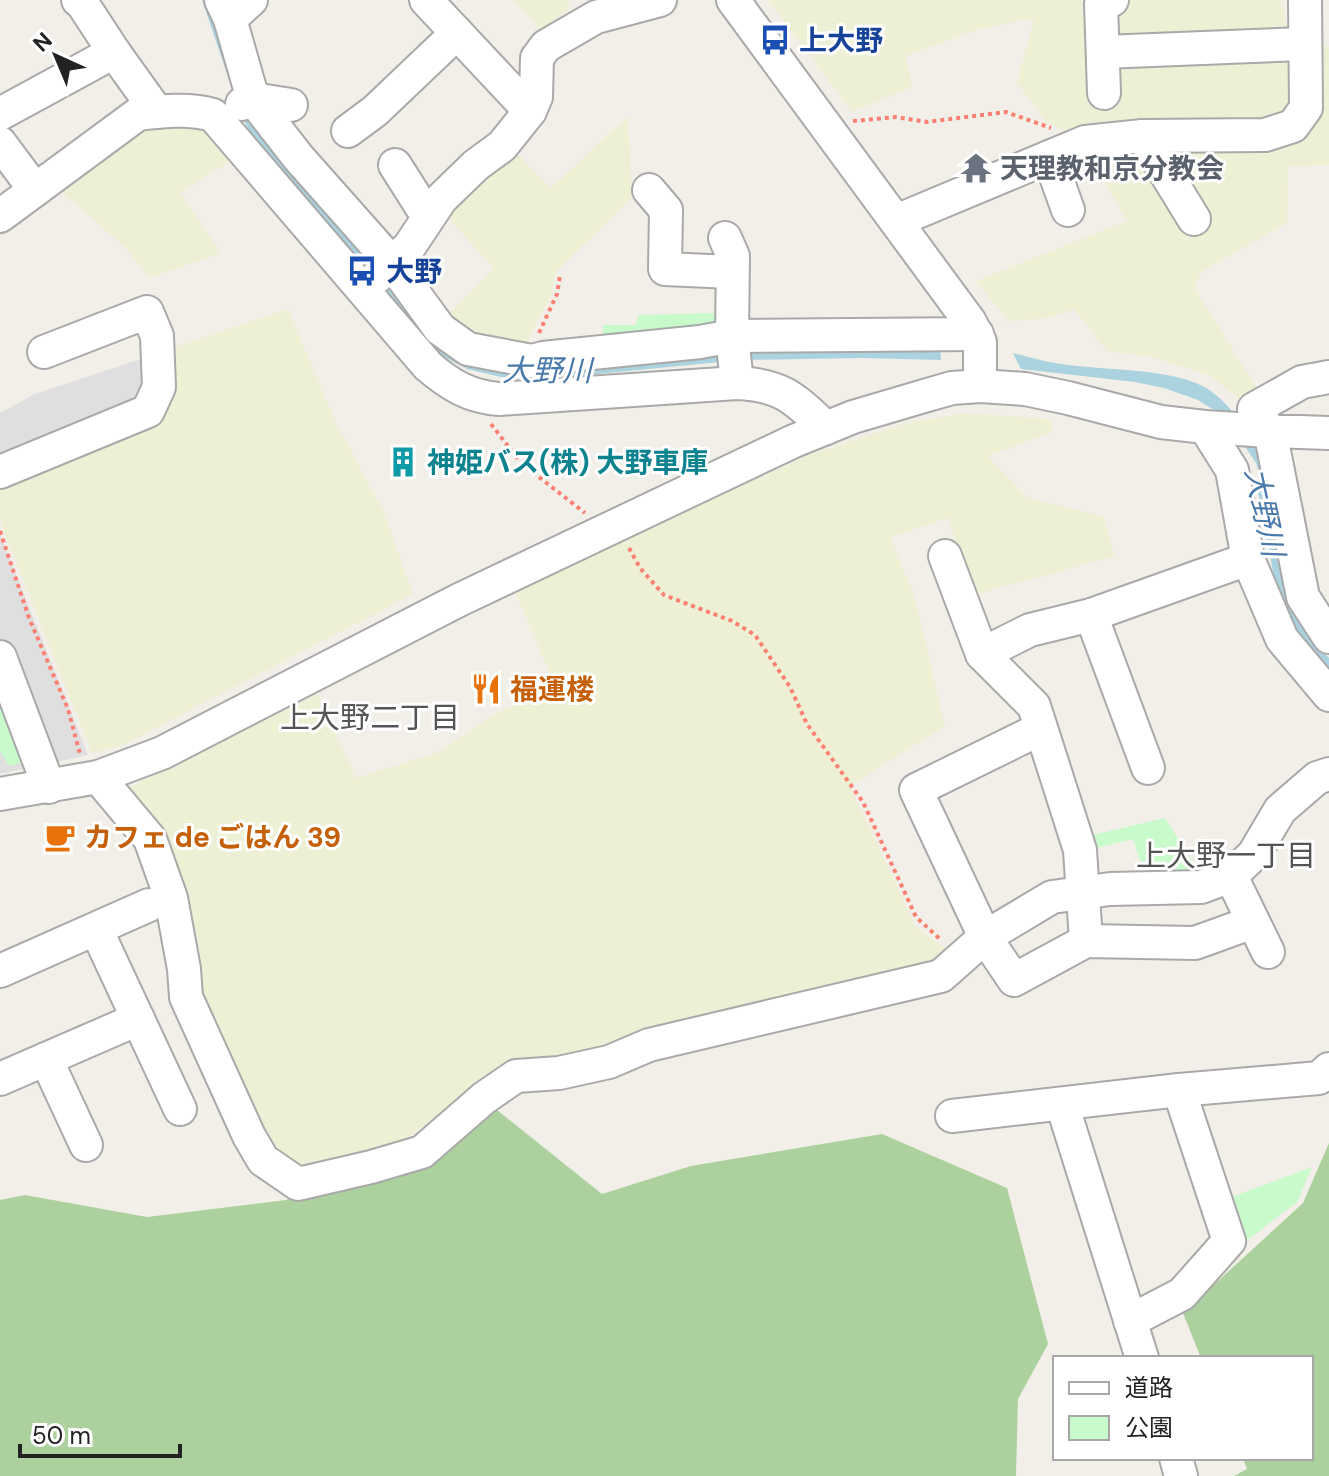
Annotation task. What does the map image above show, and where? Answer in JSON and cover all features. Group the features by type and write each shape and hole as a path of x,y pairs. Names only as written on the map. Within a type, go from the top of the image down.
{"street":[{"path":"78,0 157,112"},
{"path":"426,0 530,111"},
{"path":"363,289 409,247 441,199 502,146 530,111 536,97 537,58 546,46 596,17 660,0"},
{"path":"733,0 970,322 980,342 980,386"},
{"path":"1104,93 1101,4 1112,0"},
{"path":"896,221 1085,142 1143,136 1265,135 1317,116 1304,44 1305,0"},
{"path":"234,6 232,108 363,289 428,366 455,387 470,394 499,399 755,384 783,392 826,428"},
{"path":"348,131 366,101 457,33"},
{"path":"1103,52 1304,44"},
{"path":"0,114 114,52"},
{"path":"0,216 138,114 291,105"},
{"path":"232,108 298,157 392,263 440,329 468,349 532,361 732,336 977,334"},
{"path":"1143,136 1194,219"},
{"path":"0,143 35,190"},
{"path":"1049,157 1068,210"},
{"path":"395,165 428,217"},
{"path":"649,190 666,210 665,269 732,272"},
{"path":"725,238 733,256 732,336 737,383"},
{"path":"0,472 148,411 159,387 157,336 147,312 44,352"},
{"path":"1329,377 1302,382 1254,409 1270,431 1303,597 1329,637"},
{"path":"0,794 93,778 162,753 445,607 826,428 952,388 1025,389 1161,422 1329,433"},
{"path":"1205,427 1232,470 1248,559 1282,639 1329,695"},
{"path":"945,556 982,654 1034,706 1080,850 1086,941"},
{"path":"982,654 1030,630 1091,615 1248,559"},
{"path":"1091,615 1150,768"},
{"path":"0,657 49,787"},
{"path":"1040,729 916,790 985,937 1014,980 1086,941 1195,943 1253,922"},
{"path":"93,778 150,839 171,898 186,997 249,1136 263,1160 298,1184 422,1152 484,1098 516,1076 559,1073 609,1062 649,1045 941,976 985,937 1052,897 1110,889 1201,887 1231,876 1254,854 1280,810 1317,778 1329,774"},
{"path":"1231,876 1268,952"},
{"path":"0,971 149,905"},
{"path":"96,929 180,1109"},
{"path":"0,1079 138,1019"},
{"path":"46,1059 86,1145"},
{"path":"952,1116 1179,1090 1319,1078 1329,1069"},
{"path":"1130,1321 1182,1294 1229,1241 1179,1090"},
{"path":"1062,1104 1141,1356"}],"path":[{"path":"827,128 851,121 896,117 927,122 1006,112 1085,142"},
{"path":"543,358 537,338 557,294 560,276"},
{"path":"485,398 491,426 521,463 626,543 640,568 664,595 732,621 755,635 790,687 807,724 863,802 916,917 959,960"},
{"path":"0,531 29,618 68,709 93,778"}],"shaded area":[{"path":"165,351 164,413 0,481 0,413 35,394"},
{"path":"0,534 88,755 0,774"}],"green space":[{"path":"513,0 570,0 567,10 542,30"},
{"path":"768,0 1281,0 1288,33 1329,47 1329,165 1288,166 1287,223 1201,272 1194,287 1258,390 1240,400 1209,375 1151,357 1107,351 1074,309 1050,318 1008,321 976,281 1127,221 1077,137 1046,121 1017,83 1034,18 976,30 906,56 912,87 852,112"},
{"path":"628,116 632,197 555,273 553,291 529,338 531,354 440,323 494,268 445,215 510,146 551,188"},
{"path":"141,122 204,122 236,158 180,192 221,253 149,278 125,247 55,186"},
{"path":"288,309 337,425 384,512 413,594 121,746 92,753 2,526 0,481 109,439 167,411 169,349"},
{"path":"719,313 720,332 603,343 603,325 636,325 638,315"},
{"path":"964,413 1050,419 1052,432 988,456 1026,497 1103,516 1115,556 974,595 948,518 890,537 914,595 945,726 850,786 916,927 947,950 939,963 740,1005 450,1108 407,1137 382,1149 308,1173 265,1152 120,792 318,694 356,778 439,752 491,716 556,688 515,591 806,456 907,423"},
{"path":"12,700 34,760 9,766 0,751 0,705"},
{"path":"1165,818 1201,875 1146,879 1133,839 1088,850 1084,837"},
{"path":"497,1110 602,1194 691,1166 882,1134 1007,1188 1048,1344 1018,1399 1016,1476 0,1476 0,1200 25,1195 147,1217 286,1200"},
{"path":"1329,1143 1329,1476 1234,1476 1247,1469 1244,1460 1313,1460 1313,1356 1200,1356 1183,1313 1303,1203"},
{"path":"1312,1167 1297,1202 1240,1246 1226,1199"}],"water":[{"name":"大野川","path":"202,0 211,0 249,112 455,352 940,347 941,360 741,360 566,377 501,377 467,369 439,354 417,331 374,275 256,143 241,115"},
{"name":"大野川","path":"1013,353 1072,366 1175,377 1208,389 1226,404 1246,432 1262,463 1295,608 1305,632 1329,658 1329,671 1299,637 1274,578 1257,490 1264,488 1256,463 1214,410 1198,400 1164,388 1021,369"}],"place":[{"name":"上大野","path":"775,40"},
{"name":"天理教和京分教会","path":"976,168"},
{"name":"大野","path":"362,271"},
{"name":"神姫バス(株) 大野車庫","path":"403,462"},
{"name":"福運楼","path":"486,689"},
{"name":"カフェ de ごはん 39","path":"60,837"}],"district":[{"name":"上大野二丁目","path":"370,717"},
{"name":"上大野一丁目","path":"1226,855"}]}
